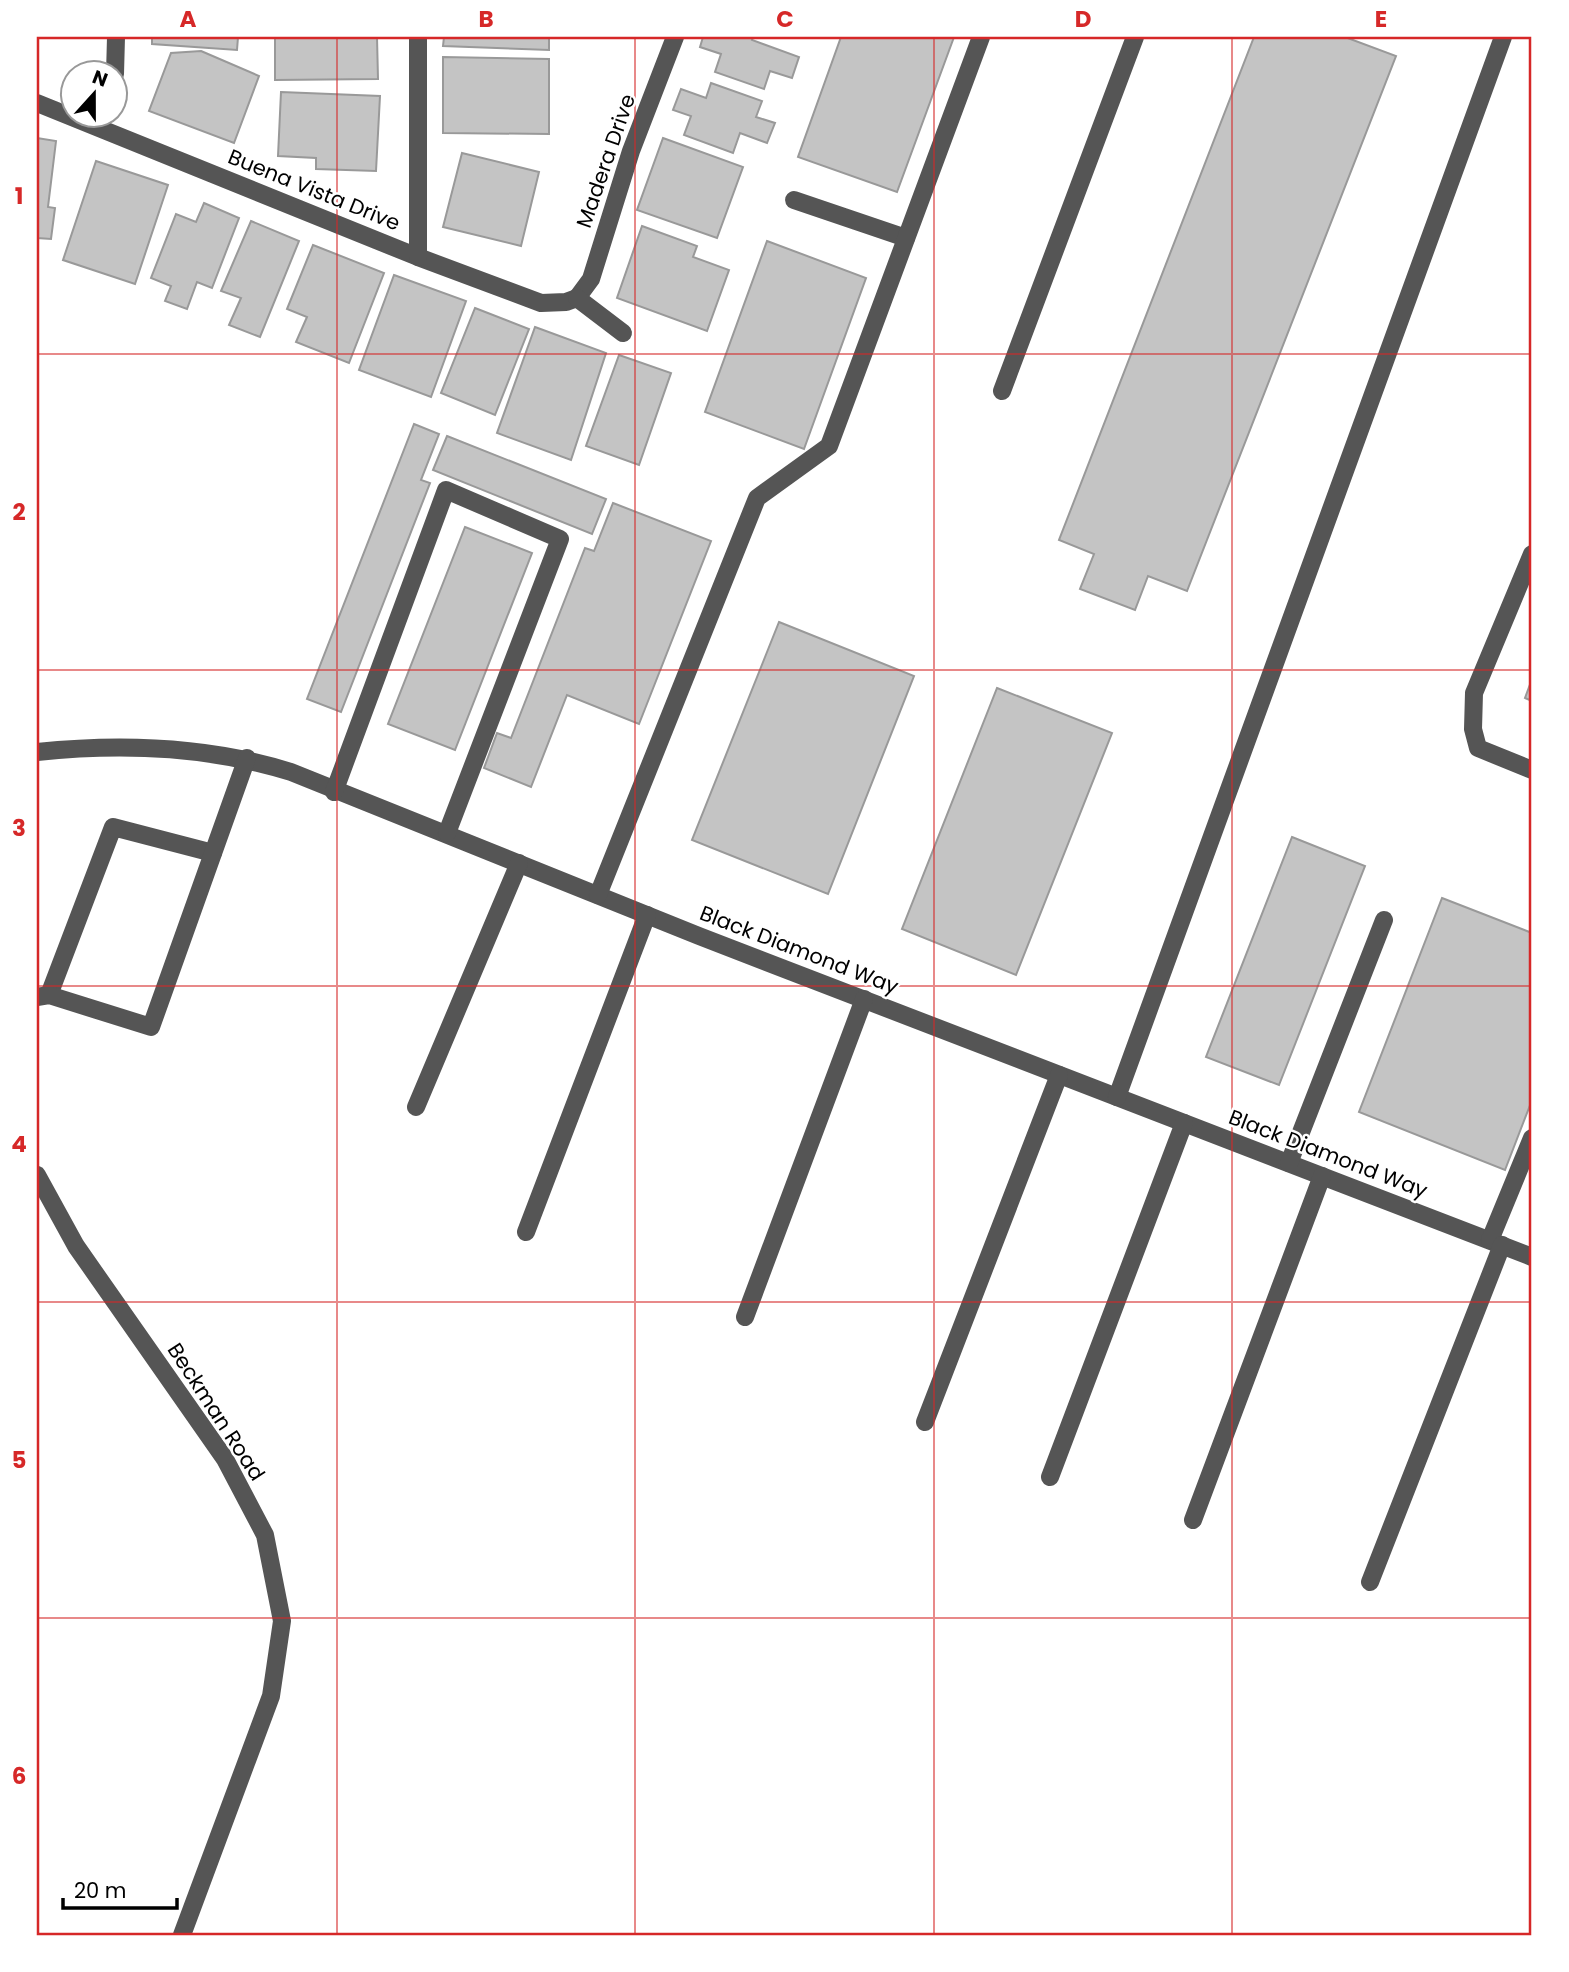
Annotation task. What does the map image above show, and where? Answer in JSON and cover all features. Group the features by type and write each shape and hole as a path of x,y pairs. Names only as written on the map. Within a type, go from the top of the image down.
{"street":[{"path":"115,60 116,37"},
{"path":"418,37 418,257"},
{"name":"Madera Drive","path":"577,298 591,279 631,150 675,37"},
{"path":"598,895 757,498 829,446 981,37"},
{"path":"1002,391 1135,37"},
{"path":"1117,1097 1503,37"},
{"name":"Buena Vista Drive","path":"37,103 60,109"},
{"name":"Buena Vista Drive","path":"127,130 418,257 541,303 566,302 577,298"},
{"path":"794,200 906,239"},
{"path":"577,298 623,333"},
{"path":"334,792 446,490 560,539 447,833"},
{"path":"1532,554 1474,694 1473,729 1478,748 1532,770"},
{"name":"Black Diamond Way","path":"37,752 100,745 183,749 247,758 291,772 334,792 447,833 647,915 1532,1256"},
{"path":"212,853 113,827 43,996 151,1027 247,758"},
{"path":"416,1107 519,863"},
{"path":"526,1233 647,915"},
{"path":"1289,1163 1384,920"},
{"path":"745,1317 864,999"},
{"path":"925,1422 1059,1075"},
{"path":"1050,1477 1184,1123"},
{"path":"1370,1583 1532,1138"},
{"name":"Beckman Road","path":"37,1175 76,1247 225,1459 265,1535 282,1621 271,1696 182,1935"},
{"path":"1193,1520 1322,1176"}],"building":[{"path":"152,37 238,37 237,50 152,44"},
{"path":"275,37 377,37 378,79 275,80"},
{"path":"444,37 549,37 549,50 443,46"},
{"path":"703,37 753,37 752,40 799,57 792,78 770,71 764,89 715,72 721,54 700,47"},
{"path":"841,37 954,37 897,192 798,157"},
{"path":"1254,37 1345,37 1396,56 1187,591 1148,576 1135,610 1080,589 1094,554 1059,540"},
{"path":"201,51 259,76 234,143 149,111 171,53"},
{"path":"443,57 549,59 549,134 443,133"},
{"path":"711,83 762,101 756,117 775,123 767,143 740,133 733,153 684,135 691,116 673,110 681,89 706,98"},
{"path":"281,92 380,96 376,171 316,169 316,158 278,156"},
{"path":"37,138 56,141 48,207 55,208 51,239 37,238"},
{"path":"663,138 743,167 717,238 637,210"},
{"path":"462,153 539,172 521,246 443,227"},
{"path":"96,161 168,185 135,284 63,260"},
{"path":"204,203 239,218 212,288 197,282 187,309 165,301 171,286 151,278 176,214 196,222"},
{"path":"251,221 299,241 260,337 229,325 241,298 221,291"},
{"path":"642,226 697,246 693,257 729,270 707,331 617,298"},
{"path":"767,241 866,278 804,449 705,412"},
{"path":"313,245 384,273 349,363 296,342 307,317 287,309"},
{"path":"394,275 466,301 431,397 359,370"},
{"path":"475,308 529,329 495,415 441,393"},
{"path":"535,327 606,353 571,460 497,433"},
{"path":"619,355 671,373 639,465 586,446"},
{"path":"414,424 439,434 421,480 430,483 341,712 307,699"},
{"path":"447,436 606,499 592,534 433,470"},
{"path":"613,503 711,541 639,724 567,695 531,787 484,768 497,733 511,738 585,548 594,551"},
{"path":"465,527 532,553 455,750 388,724"},
{"path":"779,622 914,676 828,894 692,840"},
{"path":"1532,679 1532,701 1525,698"},
{"path":"997,688 1112,733 1016,975 902,929"},
{"path":"1292,837 1365,866 1279,1085 1206,1057"},
{"path":"1442,898 1532,933 1532,1100 1505,1170 1359,1112"}]}
